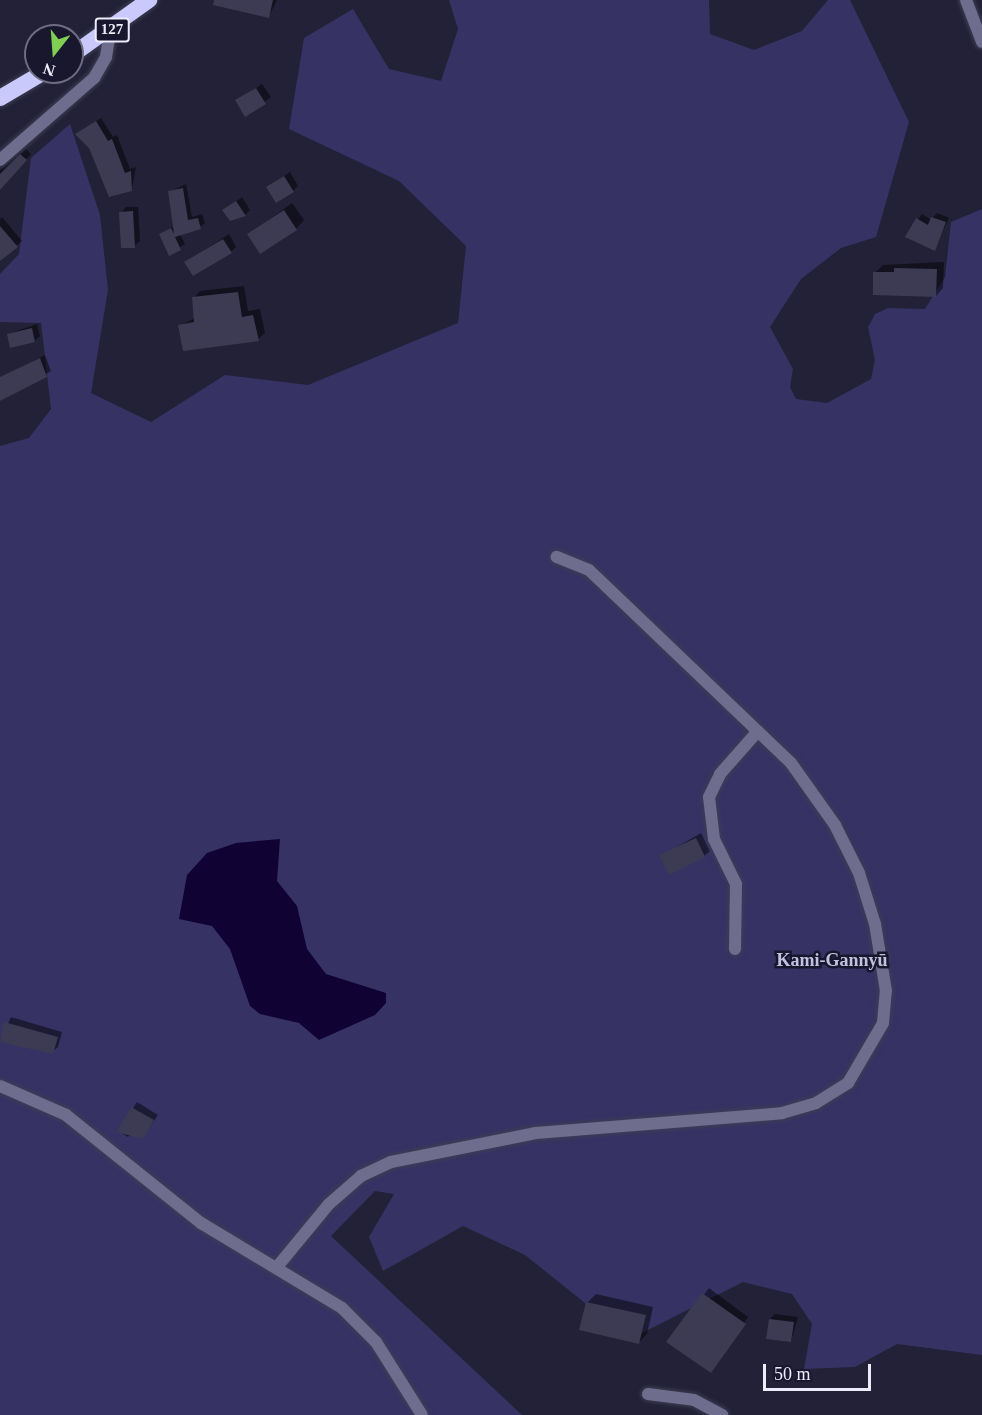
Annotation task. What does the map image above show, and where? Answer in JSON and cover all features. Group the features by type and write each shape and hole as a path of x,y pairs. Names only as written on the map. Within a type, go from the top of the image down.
{"highway":[{"name":"127","path":"84,48 110,32 149,0"},
{"path":"0,98 24,84"}],"street":[{"path":"966,0 982,42"},
{"path":"0,160 94,78 106,57 110,32"},
{"path":"277,1267 329,1204 361,1176 391,1162 536,1133 782,1113 816,1103 848,1083 883,1023 886,991 875,924 859,873 835,825 791,763 758,731 589,570 557,557"},
{"path":"735,949 736,884 714,839 709,797 720,774 758,731"},
{"path":"0,1086 66,1115 201,1223 342,1308 363,1328 422,1415"},
{"path":"648,1394 693,1400 722,1415"}],"shaded area":[{"path":"449,0 709,0 710,34 754,50 802,31 828,0 850,0 909,122 876,237 841,248 801,279 770,327 793,369 790,387 796,399 827,403 871,379 875,360 868,327 875,314 888,308 925,309 945,277 951,222 982,209 982,1355 897,1344 855,1367 804,1369 812,1324 792,1294 743,1282 630,1339 525,1255 463,1226 383,1271 369,1237 394,1194 375,1191 331,1236 522,1415 0,1415 0,446 29,438 51,409 41,323 0,322 0,274 19,254 31,158 70,124 100,215 108,290 91,393 151,422 225,375 308,385 458,323 466,246 399,181 289,129 304,38 353,9 389,69 441,81 458,29"},
{"path":"280,839 277,881 297,906 307,949 326,974 386,993 386,1003 375,1015 319,1040 299,1023 260,1014 250,1006 230,949 212,926 179,919 187,875 207,853 236,843"}],"building":[{"path":"214,0 273,0 269,18 213,5"},
{"path":"256,88 266,104 245,117 235,100"},
{"path":"96,121 108,141 112,139 125,173 131,171 132,191 109,197 89,148 75,134"},
{"path":"20,154 27,160 0,190 0,174"},
{"path":"284,176 294,192 276,203 266,187"},
{"path":"183,188 188,220 198,218 201,229 175,237 181,250 169,256 159,234 171,228 174,234 168,191"},
{"path":"236,201 246,216 230,221 222,210"},
{"path":"284,210 297,230 260,254 247,234"},
{"path":"133,211 135,248 121,248 119,212"},
{"path":"931,217 946,222 935,251 905,237 916,218 928,225"},
{"path":"0,226 18,247 0,261"},
{"path":"223,239 232,253 193,276 184,262"},
{"path":"894,268 937,269 936,297 873,295 873,272 894,272"},
{"path":"238,292 242,317 253,315 259,341 183,351 178,325 194,322 192,297"},
{"path":"32,328 35,342 10,348 7,334"},
{"path":"40,358 47,377 0,401 0,377"},
{"path":"696,838 705,857 669,875 659,855"},
{"path":"4,1022 58,1037 53,1054 0,1042"},
{"path":"131,1107 154,1120 143,1139 116,1132"},
{"path":"702,1293 746,1324 711,1373 666,1342"},
{"path":"586,1302 646,1315 639,1344 579,1330"},
{"path":"769,1319 794,1322 791,1342 766,1339"}],"district":[{"name":"Kami-Gannyū","path":"832,960"}]}
